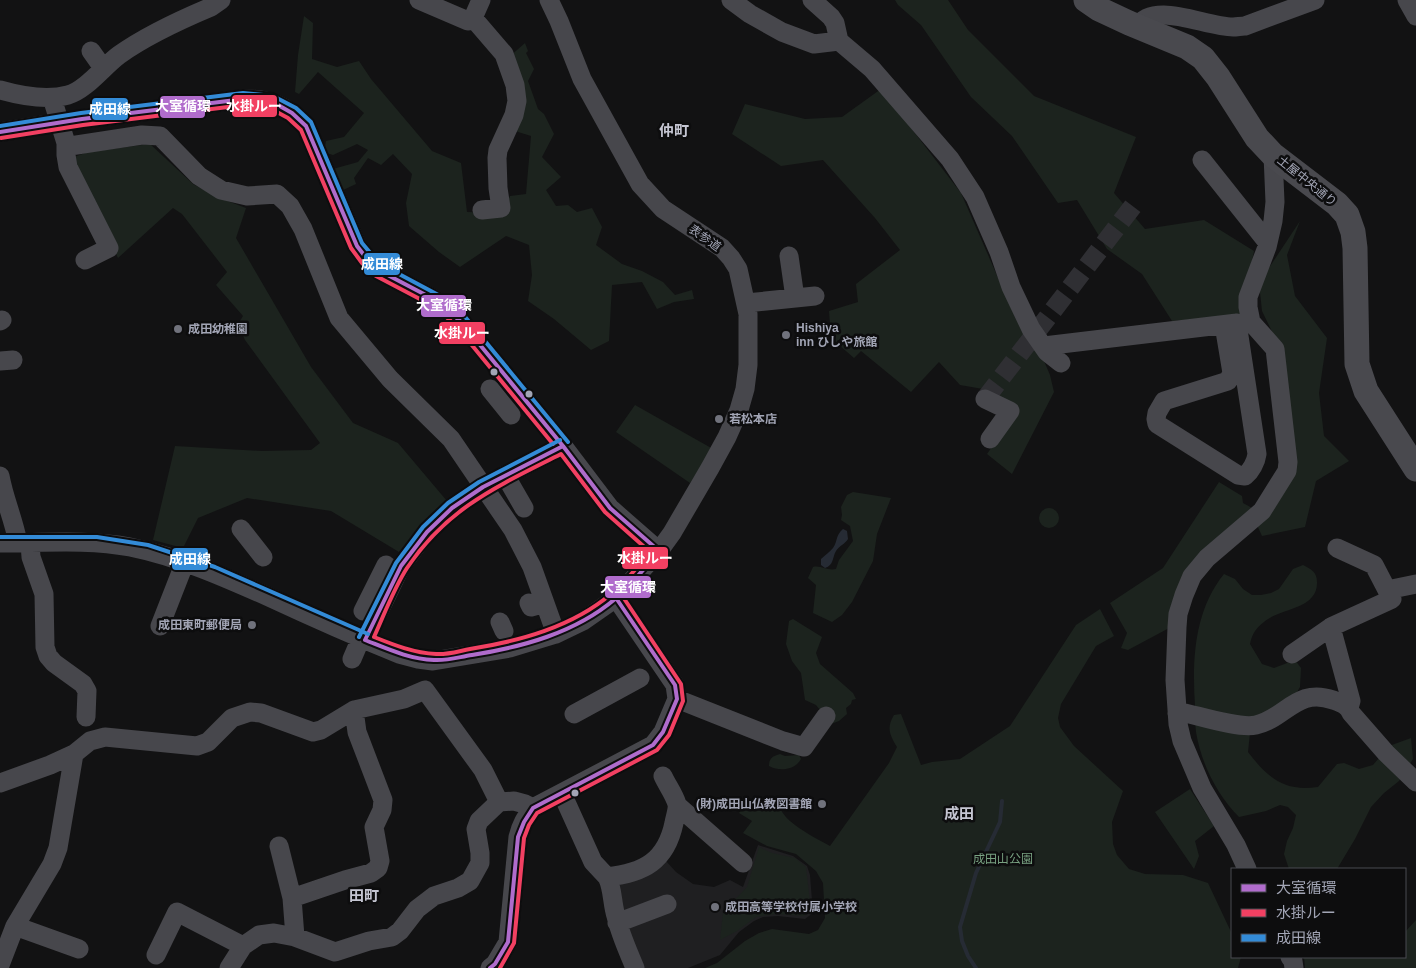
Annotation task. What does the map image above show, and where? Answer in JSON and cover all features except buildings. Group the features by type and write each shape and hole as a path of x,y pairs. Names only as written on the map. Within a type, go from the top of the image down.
{"main road":[{"name":"土屋中央通り","path":"1086,0 1098,9 1187,47 1203,58 1218,77 1257,138 1273,154 1337,204 1347,216 1353,232 1355,248 1356,364 1366,391 1416,469"}],"street":[{"path":"0,90 16,95 52,98 70,95 87,84 103,68 136,44 211,7 221,0"},
{"path":"419,0 468,21 472,18 481,0"},
{"name":"表参道","path":"16,543 97,543 128,547 185,562 399,654 433,661 505,636 556,634 583,621 616,598 659,551 672,533 710,468 739,410 745,389 748,365 748,314 741,278 731,258 708,238 662,209 640,184 582,79 559,21 548,0"},
{"path":"732,0 750,14 782,32 814,44 839,41"},
{"path":"812,0 835,23 839,41 872,69 950,159 975,197 1019,304 1031,328 1047,352 1060,363"},
{"path":"1137,26 1147,13 1166,10 1232,27 1245,26 1315,0"},
{"path":"1407,0 1416,16"},
{"path":"472,18 504,54 515,85 517,101 514,115 498,150 498,188 501,208 482,210"},
{"path":"92,51 103,68"},
{"path":"52,98 66,143 68,167 108,248 84,260"},
{"path":"82,119 244,99 260,99 272,102 293,112 306,126 357,246 367,259 380,271 421,292 450,311 563,446 610,508 659,551"},
{"path":"1,135 43,125"},
{"path":"66,143 70,146 76,146 142,135 160,136 199,176 221,190 247,196 271,193 282,197 290,206 303,229 339,318 390,380 452,439 482,487 513,530 532,567 537,603 556,634"},
{"path":"1044,346 1237,323 1249,318 1248,297 1268,243 1276,202 1273,154"},
{"path":"1202,160 1268,243"},
{"path":"789,256 795,298"},
{"path":"746,303 815,296"},
{"path":"1237,323 1257,454 1257,460 1245,476 1238,475 1158,424 1156,419 1157,412 1164,401 1228,381 1232,373 1237,323"},
{"path":"1237,323 1275,349 1288,462 1286,471 1262,511 1207,558 1192,576 1178,614 1175,680 1177,713 1182,741 1188,757 1202,788 1236,845 1247,868"},
{"path":"501,402 516,389"},
{"path":"984,399 1010,410 990,439"},
{"path":"363,611 427,532 452,508 482,487 563,446"},
{"path":"505,475 524,508"},
{"path":"0,476 2,490 15,528 16,543 31,557 44,594 45,647 48,656 54,663 83,684 87,691 86,717"},
{"path":"241,529 263,557"},
{"path":"1292,654 1332,627 1392,599 1374,566 1337,548"},
{"path":"160,626 185,562"},
{"path":"352,659 363,639 382,589 386,565"},
{"path":"1387,590 1416,584"},
{"path":"490,968 495,964 508,942 518,837 521,824 532,808 654,745 663,732 677,699 675,685 616,598"},
{"path":"1332,627 1350,701 1350,710"},
{"path":"425,690 433,661"},
{"path":"574,714 640,678"},
{"path":"0,783 50,765 74,754 90,741 104,736 197,746 208,742 232,718 250,712 261,713 313,732 322,730 354,710 404,699 425,690"},
{"path":"425,690 482,770 499,802"},
{"path":"1177,713 1181,712 1244,725 1257,725 1299,700 1314,696 1328,698 1341,703 1350,710 1386,753 1416,782"},
{"path":"677,699 783,741 804,747 826,716"},
{"path":"292,898 372,873 378,868 380,861 374,827 382,810 383,800 357,732 354,710"},
{"path":"0,966 15,926 52,864 58,848 74,754"},
{"path":"663,776 678,806 743,863"},
{"path":"566,792 565,800 593,862 608,877 610,882 617,923 635,968"},
{"path":"229,968 243,946 259,935 274,933 294,937 335,952 368,941 392,937 400,931 417,909 434,896 458,888 470,881 480,863 476,829 479,821 499,802 514,801 532,808"},
{"path":"608,877 629,875 645,868 662,853 672,833 678,806"},
{"path":"279,846 292,898 294,937"},
{"path":"617,923 668,904"},
{"path":"156,955 177,912 243,946"},
{"path":"15,926 79,949"}],"shaded area":[{"path":"843,529 847,531 848,539 836,551 830,565 825,568 821,565 821,559 833,548"},
{"name":"成田高等学校付属小学校","path":"758,845 793,856 807,866 810,875 813,913 805,919 778,916 763,917 739,932 720,955 688,968 638,968 616,881 666,861 676,872 693,884 714,887 730,880 743,887"}],"green space":[{"path":"895,0 948,0 968,30 1034,96 1136,137 1114,193 1145,229 1204,220 1254,251 1241,316 1172,321 1142,274 1107,249 1077,200 1058,203 1012,136 971,97 921,25 898,5"},
{"path":"304,16 313,23 312,59 337,67 359,61 371,79 432,151 461,163 467,212 503,213 510,196 526,194 531,136 515,131 509,57 525,43 528,51 526,53 534,69 528,81 538,109 544,114 554,134 542,157 561,177 546,190 556,206 568,205 577,212 592,208 602,227 596,245 622,264 642,271 663,282 675,295 692,290 694,299 674,302 657,309 642,282 612,285 609,341 591,350 554,319 528,301 532,275 529,245 506,236 460,267 409,226 406,203 412,174 393,154 381,165 368,158 354,178 356,184 341,191 333,169 358,162 368,150 357,144 333,155 324,152 326,141 344,137 364,113 318,72 299,94 295,92"},
{"path":"881,89 961,193 1016,319 1044,361 1050,375 1054,392 1012,474 987,454 1016,412 983,389 960,385 939,362 911,392 861,351 854,358 831,338 829,311 858,302 856,284 900,250 875,218 823,160 781,166 732,134 745,104 805,119 842,117"},
{"path":"150,144 193,184 217,197 246,208 236,238 311,367 353,423 398,443 447,501 426,520 399,552 331,511 247,498 198,518 183,548 153,540 175,446 262,451 311,450 320,443 245,340 238,324 243,316 216,285 227,272 182,214 173,208 118,258 71,158 88,152"},
{"path":"1300,221 1287,255 1295,296 1327,338 1319,393 1324,436 1349,461 1316,481 1305,527 1262,536 1256,523 1290,473 1280,348 1262,311 1259,283"},
{"path":"635,405 713,449 690,483 616,432"},
{"path":"1219,482 1242,496 1243,503 1254,509 1201,554 1171,627 1128,650 1121,648 1127,633 1110,603 1163,568"},
{"path":"853,492 891,498 877,534 873,561 852,602 842,615 832,622 813,613 816,585 808,578 813,567 836,569 839,560 853,541 850,526 841,520 841,507 847,495"},
{"path":"1049,508 1056,511 1059,518 1056,525 1049,528 1042,525 1039,518 1042,511"},
{"path":"1303,565 1313,571 1317,579 1316,591 1305,603 1271,617 1264,622 1255,631 1250,644 1262,664 1274,668 1295,660 1301,668 1300,687 1294,697 1250,733 1248,752 1270,776 1286,785 1306,788 1318,787 1337,764 1344,763 1359,769 1373,765 1389,746 1411,738 1413,759 1399,781 1371,807 1338,868 1289,868 1284,854 1296,815 1288,807 1280,805 1266,811 1239,817 1224,799 1211,778 1198,744 1196,732 1194,671 1197,637 1206,604 1214,588 1224,574 1235,579 1243,589 1252,595 1271,593 1279,589 1293,569"},
{"name":"成田山公園","path":"1100,609 1114,636 1096,646 1061,704 1058,718 1060,727 1074,746 1123,791 1112,822 1113,844 1117,855 1129,869 1145,874 1183,875 1208,883 1231,932 1231,958 1241,958 1238,968 705,968 717,963 745,941 759,933 772,929 809,934 818,930 825,918 823,883 816,871 796,854 767,846 743,833 752,821 739,813 751,801 760,798 770,799 795,825 830,846 889,763 897,747 890,731 890,724 894,715 901,714 921,765 960,759 1010,726 1076,625"},
{"path":"793,619 822,637 816,653 820,664 853,693 856,699 852,700 851,704 846,708 847,714 839,721 831,724 816,705 805,700 801,673 792,661 786,644 789,621"},
{"path":"780,754 785,756 799,755 801,759 795,766 787,769 769,766 772,758"},
{"path":"1190,789 1214,826 1195,841 1199,856 1194,869 1155,812"},
{"path":"759,847 772,853 795,858 806,867 811,911 804,916 776,914 756,917 737,931 720,940 723,912 747,887"},
{"path":"1416,920 1416,968 1305,968 1304,958 1406,958 1406,931"}],"waterway":[{"path":"976,968 968,956 962,941 960,927 976,873 1000,822 1002,801"}],"tunnel":[{"path":"985,399 1133,206"}],"transit line":[{"name":"成田線","path":"0,126 81,113 243,93 273,96 296,108 311,122 362,243 384,266 444,298 466,318 568,442"},
{"name":"大室循環","path":"0,132 82,119 244,99 262,100 278,105 292,113 306,126 357,246 367,259 380,271 441,303 462,323 563,446"},
{"name":"水掛ルー","path":"1,138 83,125 244,105 275,111 288,118 301,130 351,248 362,263 376,276 437,308 457,327 553,444"},
{"name":"成田線","path":"359,637 396,563 423,527 448,503 479,482 560,440"},
{"name":"大室循環","path":"563,446 610,508 659,551 627,588 599,611 565,630 529,643 491,652 439,660 425,659 399,653 365,640 401,566 427,532 452,508 483,487 563,446"},
{"name":"水掛ルー","path":"561,454 605,512 650,552 622,584 596,606 580,615 545,631 508,642 436,654 397,646 374,637 402,576 439,529 476,500 495,488 561,454"},
{"name":"成田線","path":"0,537 97,537 148,545 215,567 368,634"},
{"name":"水掛ルー","path":"500,968 514,943 524,838 529,825 537,813 657,750 669,735 683,701 681,684 621,594"},
{"name":"大室循環","path":"490,968 495,964 508,942 518,837 524,822 533,808 653,745 663,732 677,699 675,685 616,598"}],"place":[{"name":"成田幼稚園","path":"178,329"},
{"name":"Hishiya inn ひしや旅館","path":"786,335"},
{"name":"若松本店","path":"719,419"},
{"name":"成田東町郵便局","path":"252,625"},
{"name":"(財)成田山仏教図書館","path":"822,804"},
{"name":"成田高等学校付属小学校","path":"715,907"}],"district":[{"name":"仲町","path":"674,130"},
{"name":"成田","path":"959,813"},
{"name":"田町","path":"364,895"}]}
